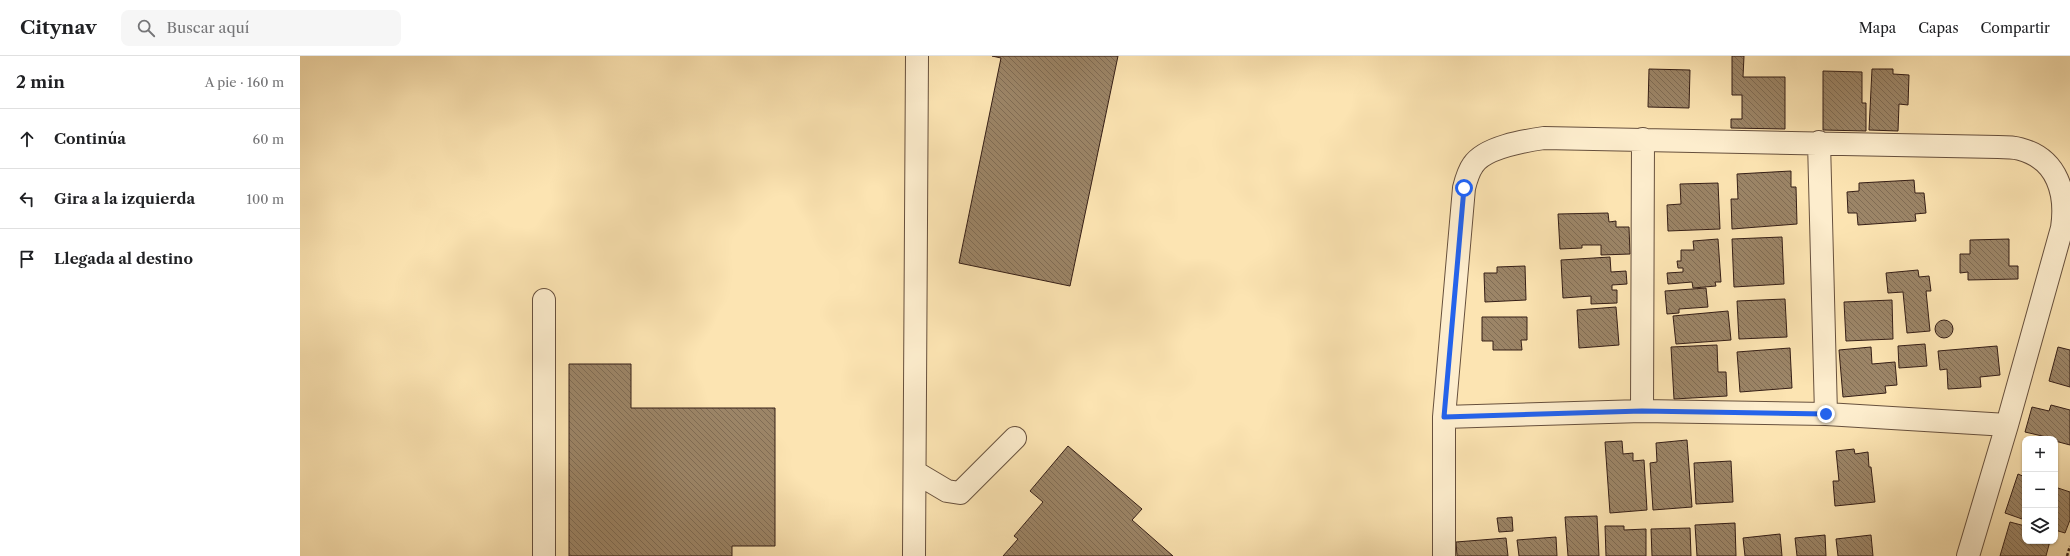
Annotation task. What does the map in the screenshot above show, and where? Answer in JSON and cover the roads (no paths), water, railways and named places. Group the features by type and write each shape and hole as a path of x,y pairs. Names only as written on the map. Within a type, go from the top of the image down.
{"street":[{"path":"915,555 918,56"},
{"path":"1444,556 1444,417 1464,188 1468,174 1474,163 1483,156 1507,145 1544,138 1819,142 2020,149 2035,155 2056,175 2061,186 2064,199 2062,228 2007,425 1968,556"},
{"path":"1642,411 1644,139"},
{"path":"1819,142 1826,414"},
{"path":"544,300 544,556"},
{"path":"1444,417 1642,411 1826,414 2007,425"},
{"path":"915,472 947,491 960,493 1015,438"}]}
